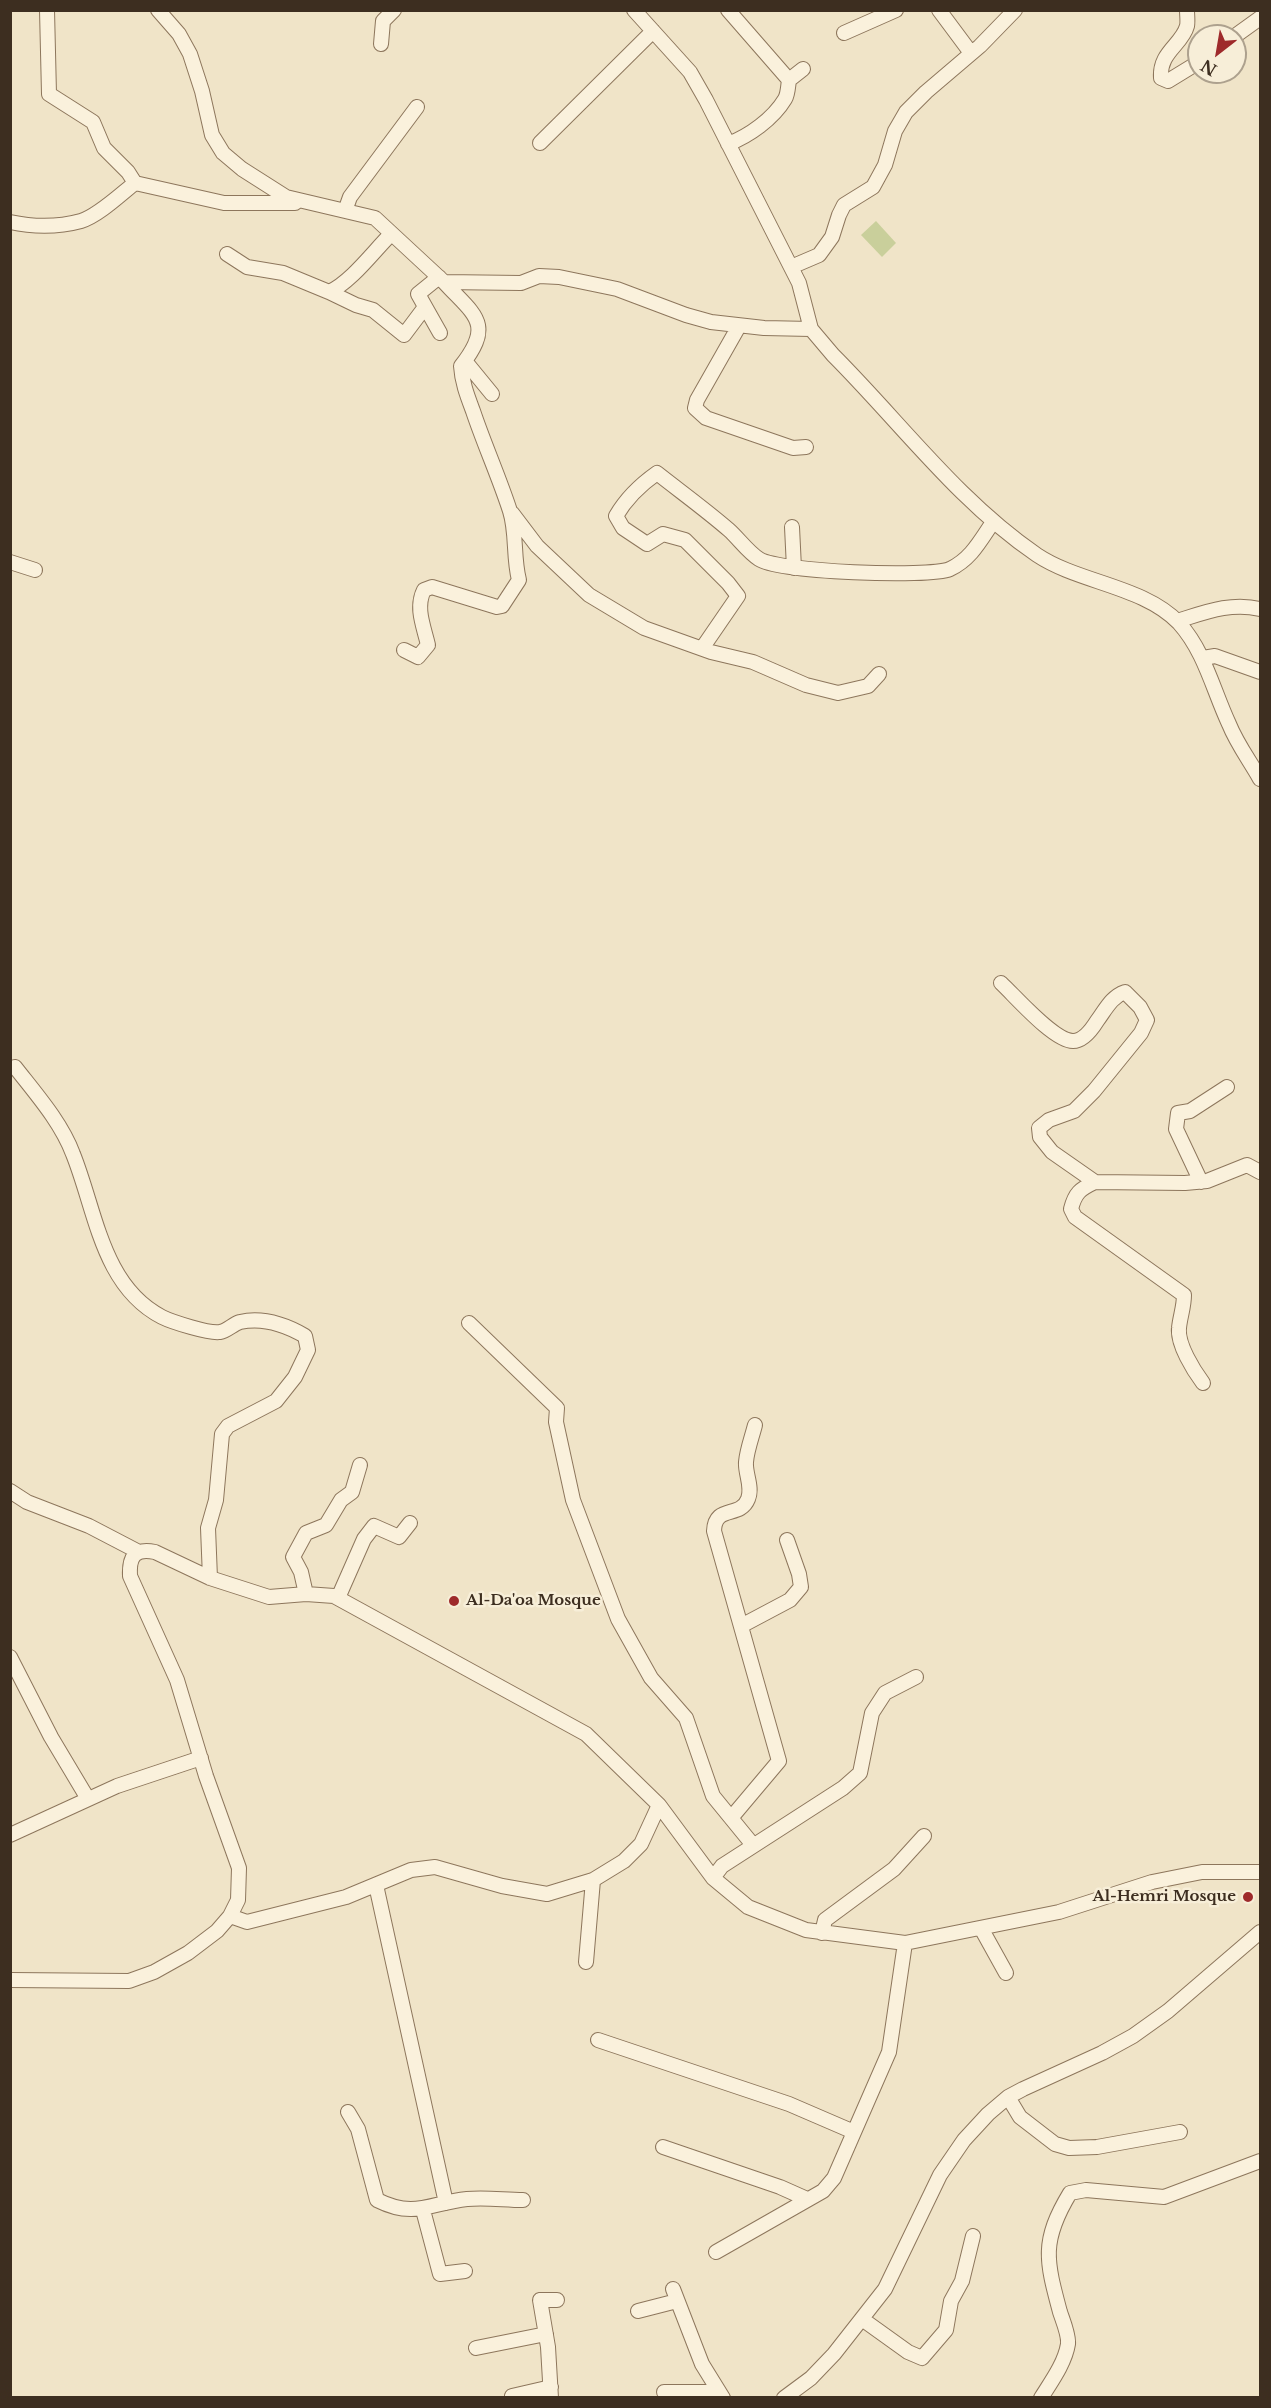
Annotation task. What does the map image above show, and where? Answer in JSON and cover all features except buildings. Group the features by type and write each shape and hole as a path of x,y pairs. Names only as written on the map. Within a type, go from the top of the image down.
{"street":[{"path":"47,10 49,94 93,122 104,148 128,172 135,183 224,203 309,203"},
{"path":"158,10 179,34 190,54 202,91 212,135 224,153 242,169 286,197 375,218 477,316 480,331 461,366 462,380 511,513 515,565 519,580 502,606 497,608 432,587 424,590 420,598 419,611 428,645 418,657 404,650"},
{"path":"381,44 383,21 394,10"},
{"path":"634,10 690,72 799,282 811,329 833,356 993,522 1039,556 1144,600 1164,610 1177,621 1203,658 1230,728 1260,779"},
{"path":"728,10 789,80"},
{"path":"844,33 896,10"},
{"path":"939,10 971,53"},
{"path":"791,267 819,255 832,237 838,215 844,205 873,187 885,165 895,131 906,112 1015,10"},
{"path":"1247,27 1260,18"},
{"path":"1187,26 1160,68 1161,78 1168,81 1187,69"},
{"path":"540,143 653,31"},
{"path":"728,144 746,137 767,119 786,98 789,80 803,69"},
{"path":"345,212 350,197 417,107"},
{"path":"10,222 31,226 82,221 135,183"},
{"path":"329,292 346,283 391,234"},
{"path":"227,254 247,267 283,273 373,310 404,335 425,307"},
{"path":"440,333 418,294 442,280 511,283 539,276 559,277 617,289 686,315 739,326 811,329"},
{"path":"739,326 697,400 695,408 706,418 793,448 806,447"},
{"path":"465,361 492,394"},
{"path":"702,647 738,596 728,582 685,540 663,534 647,543 623,528 616,516 640,484 657,473 724,525 759,559 794,568 926,574 948,569 969,558 993,522"},
{"path":"511,513 537,546 589,595 644,628 711,652 753,662 806,685 838,693 868,686 879,674"},
{"path":"792,526 794,568"},
{"path":"10,562 35,570"},
{"path":"1177,621 1217,608 1244,605 1260,609"},
{"path":"1203,658 1215,656 1260,672"},
{"path":"1001,983 1057,1035 1071,1041 1080,1040 1092,1029 1114,996 1125,992 1140,1007 1146,1020 1142,1033 1094,1091 1074,1111 1049,1120 1039,1128 1040,1137 1052,1152 1095,1182"},
{"path":"15,1067 48,1110 73,1152 93,1217 114,1269 135,1298 163,1318 200,1329 219,1332 238,1322 259,1320 292,1328 305,1336 308,1350 295,1377 276,1401 228,1426 222,1434 216,1500 208,1528 210,1578"},
{"path":"1201,1182 1176,1129 1178,1113 1190,1111 1227,1087"},
{"path":"1203,1383 1193,1370 1178,1330 1184,1308 1184,1295 1075,1217 1071,1209 1074,1197 1079,1189 1095,1182 1201,1182 1247,1165 1260,1172"},
{"path":"469,1323 557,1408 556,1422 573,1500 618,1618 651,1678 686,1718 714,1796 753,1845"},
{"path":"731,1818 779,1761 714,1531 715,1522 719,1516 739,1509 748,1501 750,1489 746,1462 755,1425"},
{"path":"306,1594 301,1572 293,1557 306,1533 326,1525 341,1500 352,1492 360,1465"},
{"path":"10,1491 27,1502 89,1526 137,1551 155,1552 210,1578 269,1597 306,1594 338,1598 456,1665 586,1734 659,1805 713,1878 748,1907 806,1930 906,1943 1059,1912 1152,1882 1203,1872 1260,1872"},
{"path":"338,1598 364,1539 374,1526 399,1537 410,1523"},
{"path":"741,1626 790,1600 801,1587 787,1540"},
{"path":"10,1980 129,1981 154,1972 188,1953 217,1931 230,1916 238,1900 239,1868 177,1680 130,1576 129,1563 137,1551"},
{"path":"10,1656 51,1737 88,1799"},
{"path":"713,1878 722,1866 843,1788 860,1773 872,1713 885,1693 916,1677"},
{"path":"10,1835 117,1786 201,1758"},
{"path":"230,1916 247,1922 346,1897 411,1870 435,1867 502,1886 547,1894 593,1880 624,1861 641,1844 659,1805"},
{"path":"822,1933 825,1920 894,1869 924,1836"},
{"path":"586,1962 593,1880"},
{"path":"376,1885 446,2203"},
{"path":"981,1928 1006,1973"},
{"path":"784,2397 811,2379 834,2354 885,2289 940,2175 964,2140 988,2114 1008,2097 1133,2036 1168,2011 1260,1932"},
{"path":"717,2252 823,2190 834,2178 889,2052 906,1943"},
{"path":"598,2040 789,2104 854,2132"},
{"path":"1008,2097 1020,2117 1055,2144 1069,2148 1097,2147 1180,2132"},
{"path":"348,2112 358,2129 377,2200 388,2205 423,2210 469,2199 523,2200"},
{"path":"663,2147 780,2187 807,2199"},
{"path":"1041,2397 1056,2374 1068,2342 1050,2278 1049,2240 1057,2214 1070,2193 1086,2190 1164,2197 1260,2161"},
{"path":"423,2210 440,2274 465,2271"},
{"path":"862,2319 908,2352 922,2358 946,2330 951,2301 962,2281 973,2236"},
{"path":"638,2311 675,2295 702,2364 721,2395"},
{"path":"512,2396 551,2392 546,2334 540,2300 557,2300"},
{"path":"476,2348 546,2334"},
{"path":"664,2392 721,2395"}],"green space":[{"path":"876,221 896,243 882,257 861,235"}],"place":[{"name":"Al-Da'oa Mosque","path":"454,1601"},
{"name":"Al-Hemri Mosque","path":"1248,1897"}]}
